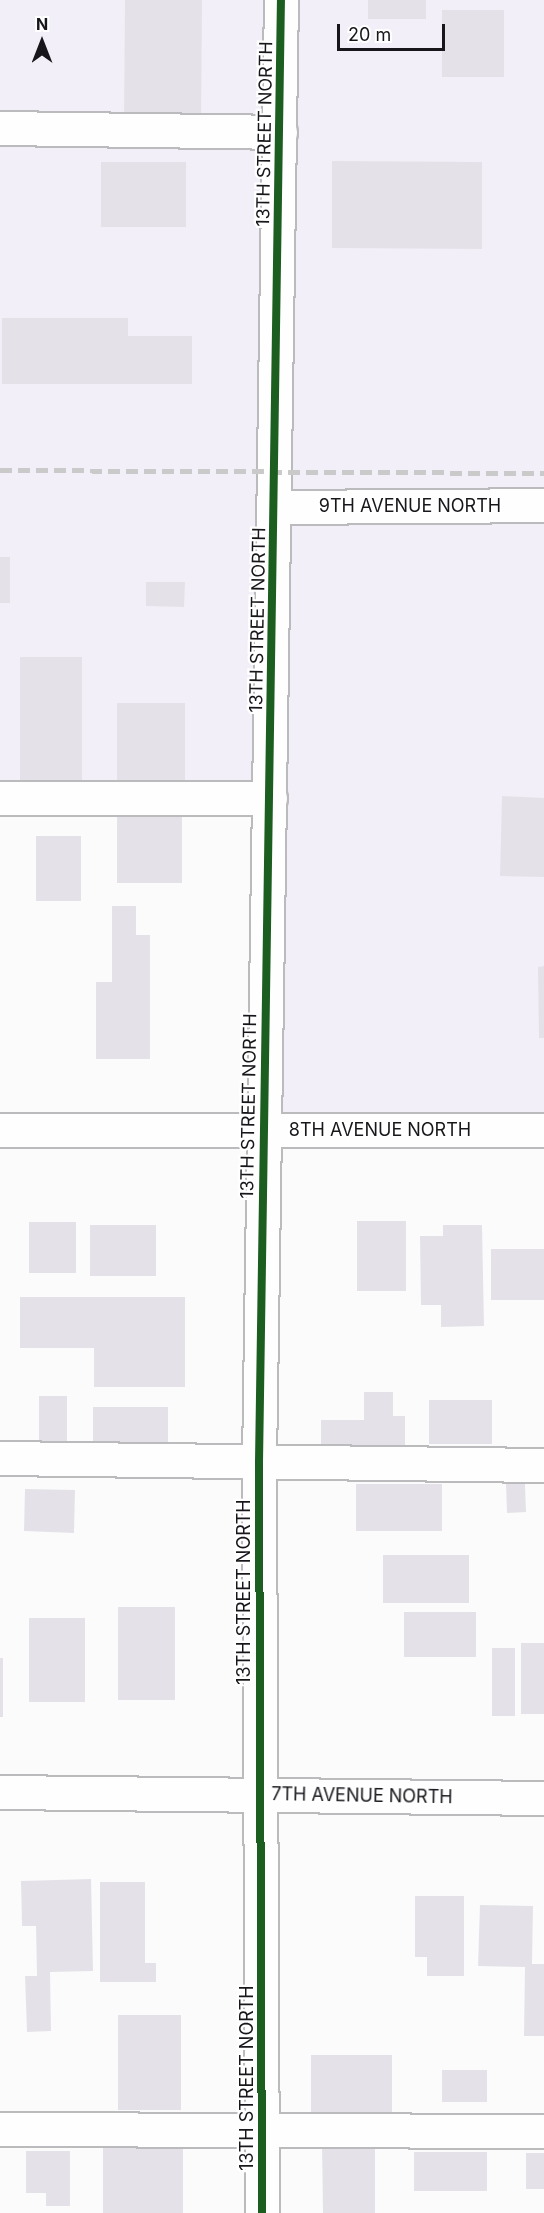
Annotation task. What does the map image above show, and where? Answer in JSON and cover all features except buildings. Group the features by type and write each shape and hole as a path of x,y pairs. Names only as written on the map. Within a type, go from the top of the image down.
{"street":[{"name":"13TH STREET NORTH","path":"262,2213 259,1462 263,1129 276,507 281,0"},
{"path":"0,128 280,132"},
{"name":"9TH AVENUE NORTH","path":"276,507 544,505"},
{"path":"0,798 270,798"},
{"name":"8TH AVENUE NORTH","path":"0,1130 544,1131"},
{"path":"0,1458 544,1465"},
{"name":"7TH AVENUE NORTH","path":"0,1792 544,1798"},
{"path":"0,2129 544,2131"}],"shaded area":[{"path":"0,0 544,0 544,1130 263,1129 270,798 0,798"}],"railway":[{"path":"0,470 544,473"}],"cycle path":[{"path":"262,2213 259,1462 281,0"}]}
